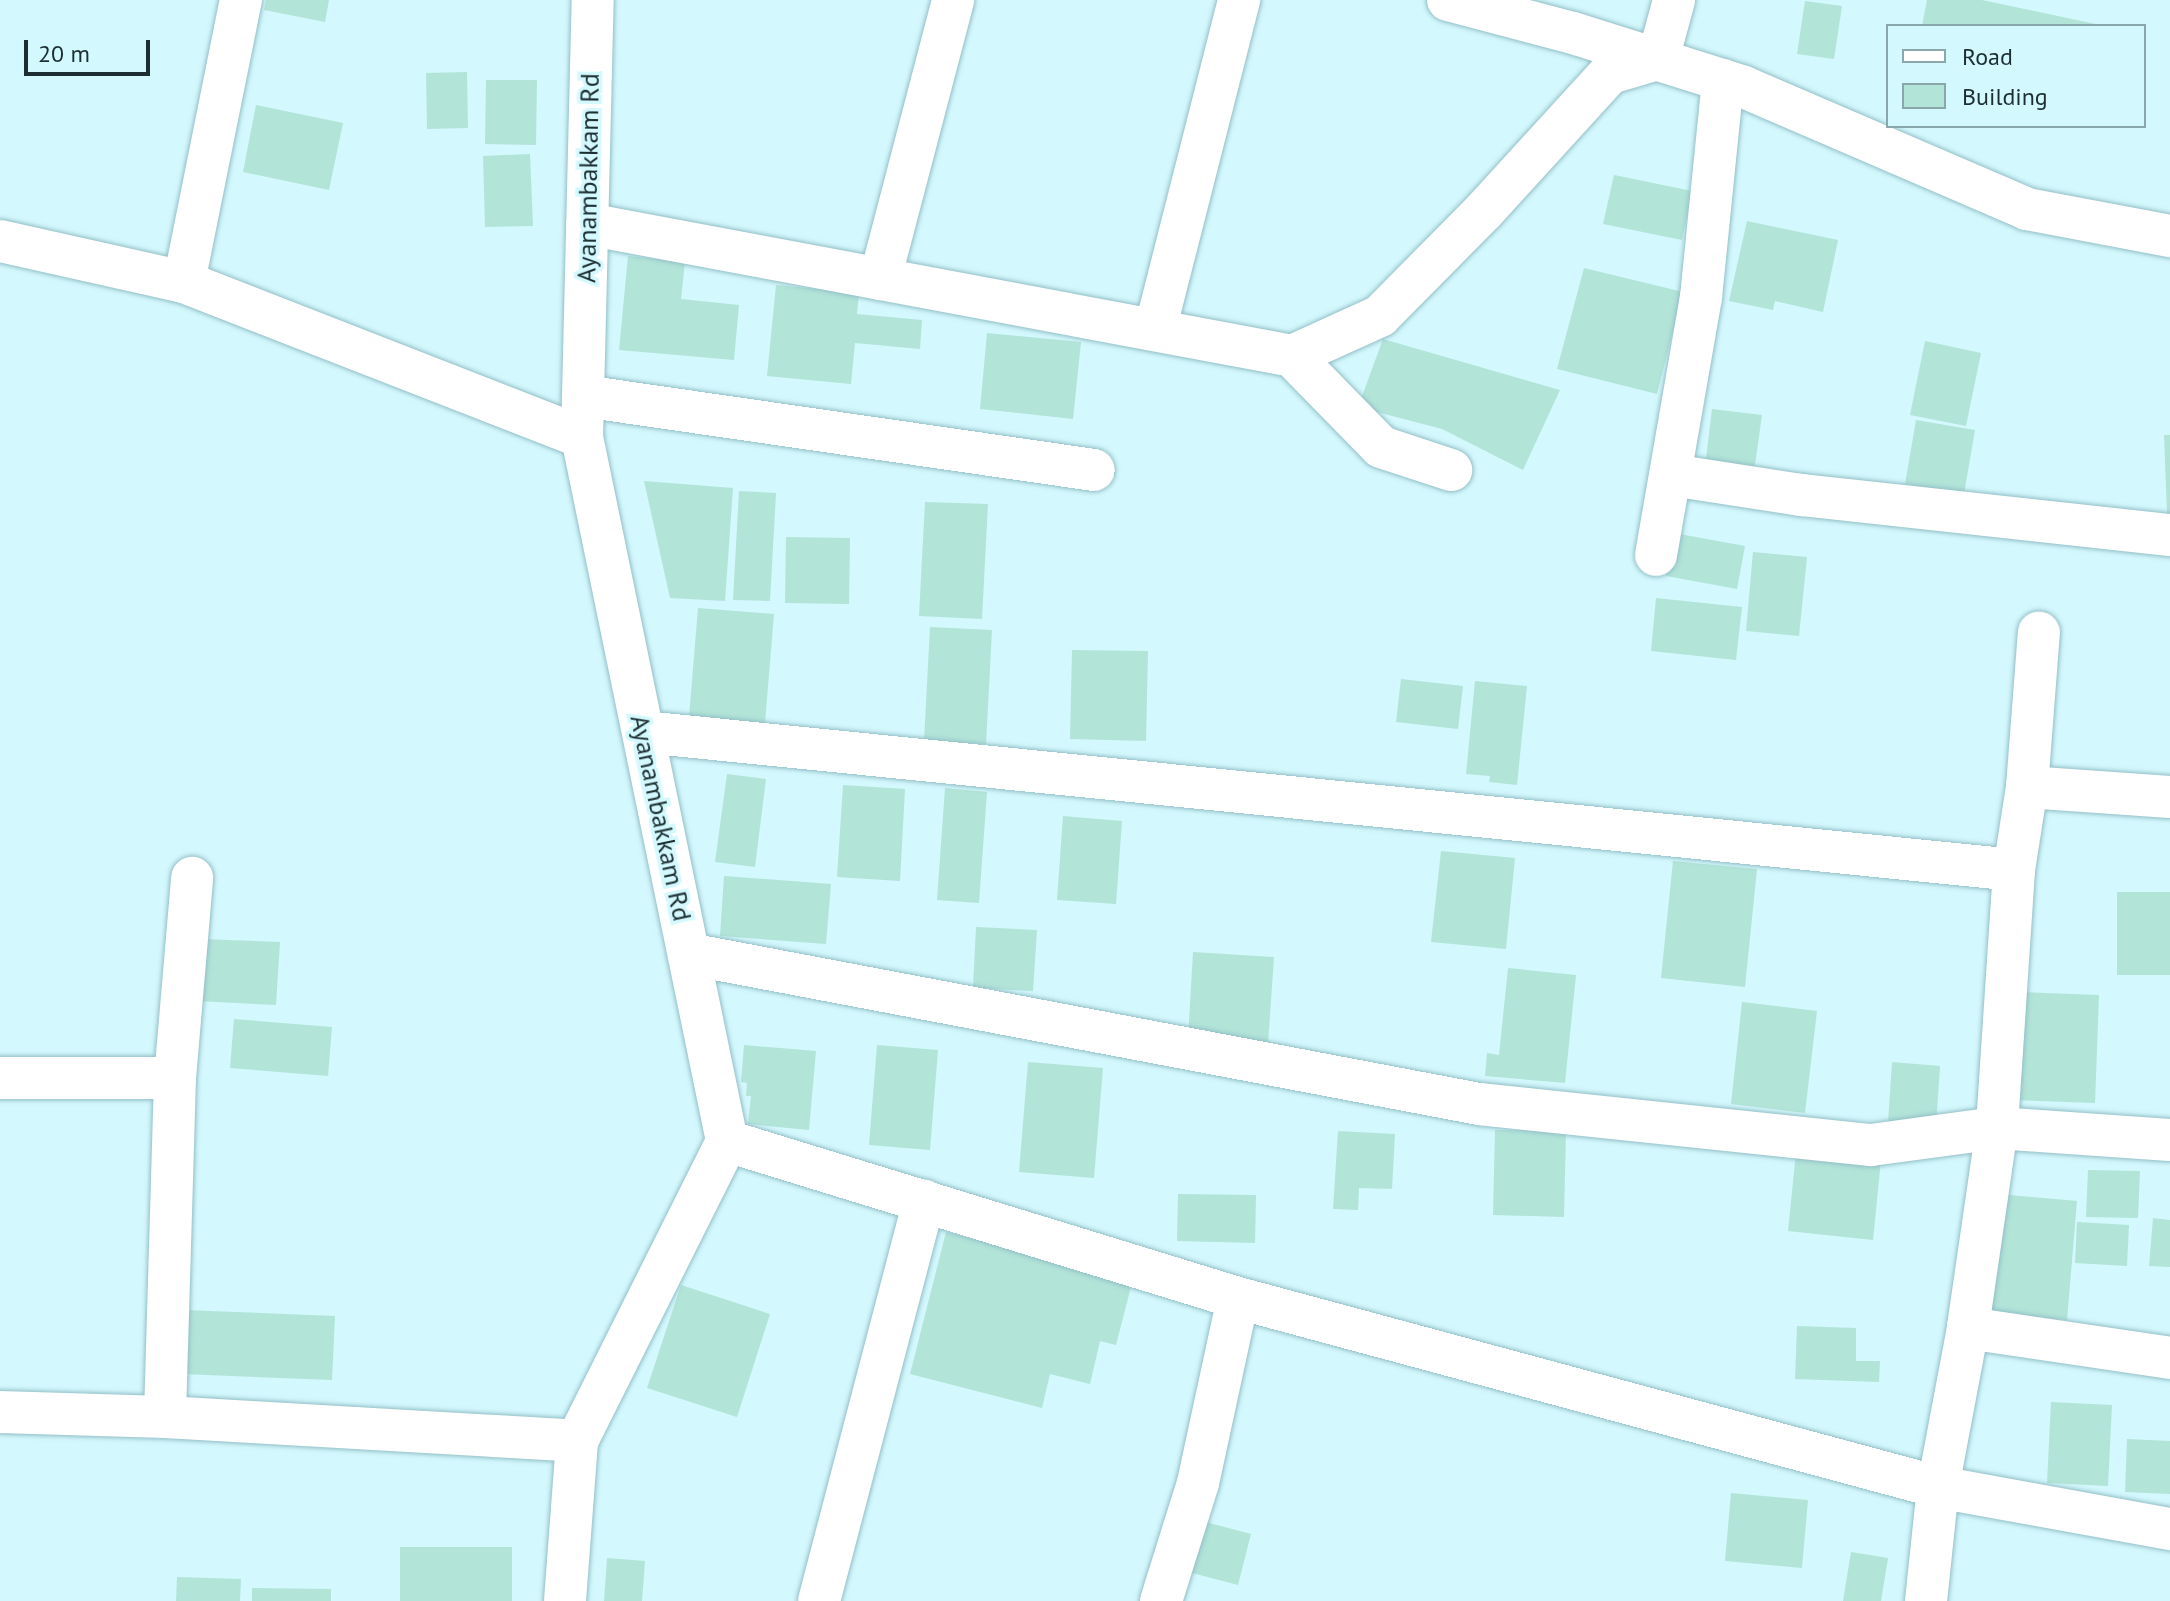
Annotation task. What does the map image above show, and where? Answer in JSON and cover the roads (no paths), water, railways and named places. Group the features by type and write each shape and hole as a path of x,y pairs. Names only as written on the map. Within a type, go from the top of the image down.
{"street":[{"path":"184,282 241,0"},
{"name":"Ayanambakkam Rd","path":"593,0 582,416 727,1141"},
{"path":"880,279 953,0"},
{"path":"1155,330 1239,0"},
{"path":"1448,0 1723,80 2027,209 2170,236"},
{"path":"1658,59 1674,0"},
{"path":"1292,356 1380,316 1483,212 1610,73 1658,59"},
{"path":"1656,555 1701,297 1723,80"},
{"path":"587,224 1292,356 1381,447 1451,470"},
{"path":"0,241 184,282 582,416 1094,470"},
{"path":"1671,475 1801,495 2170,535"},
{"path":"1926,1601 1938,1487 1968,1328 1997,1128 2014,870 2027,787 2039,632"},
{"path":"644,732 2014,870"},
{"path":"2027,787 2170,797"},
{"path":"165,1417 175,1078 192,878"},
{"path":"689,954 1479,1104 1871,1145 1997,1128 2170,1140"},
{"path":"0,1078 175,1078"},
{"path":"565,1601 577,1441 727,1141 1238,1298 1938,1487 2170,1529"},
{"path":"819,1601 924,1201"},
{"path":"1161,1601 1198,1483 1238,1298"},
{"path":"1968,1328 2170,1358"},
{"path":"0,1412 165,1417 577,1441"}]}
